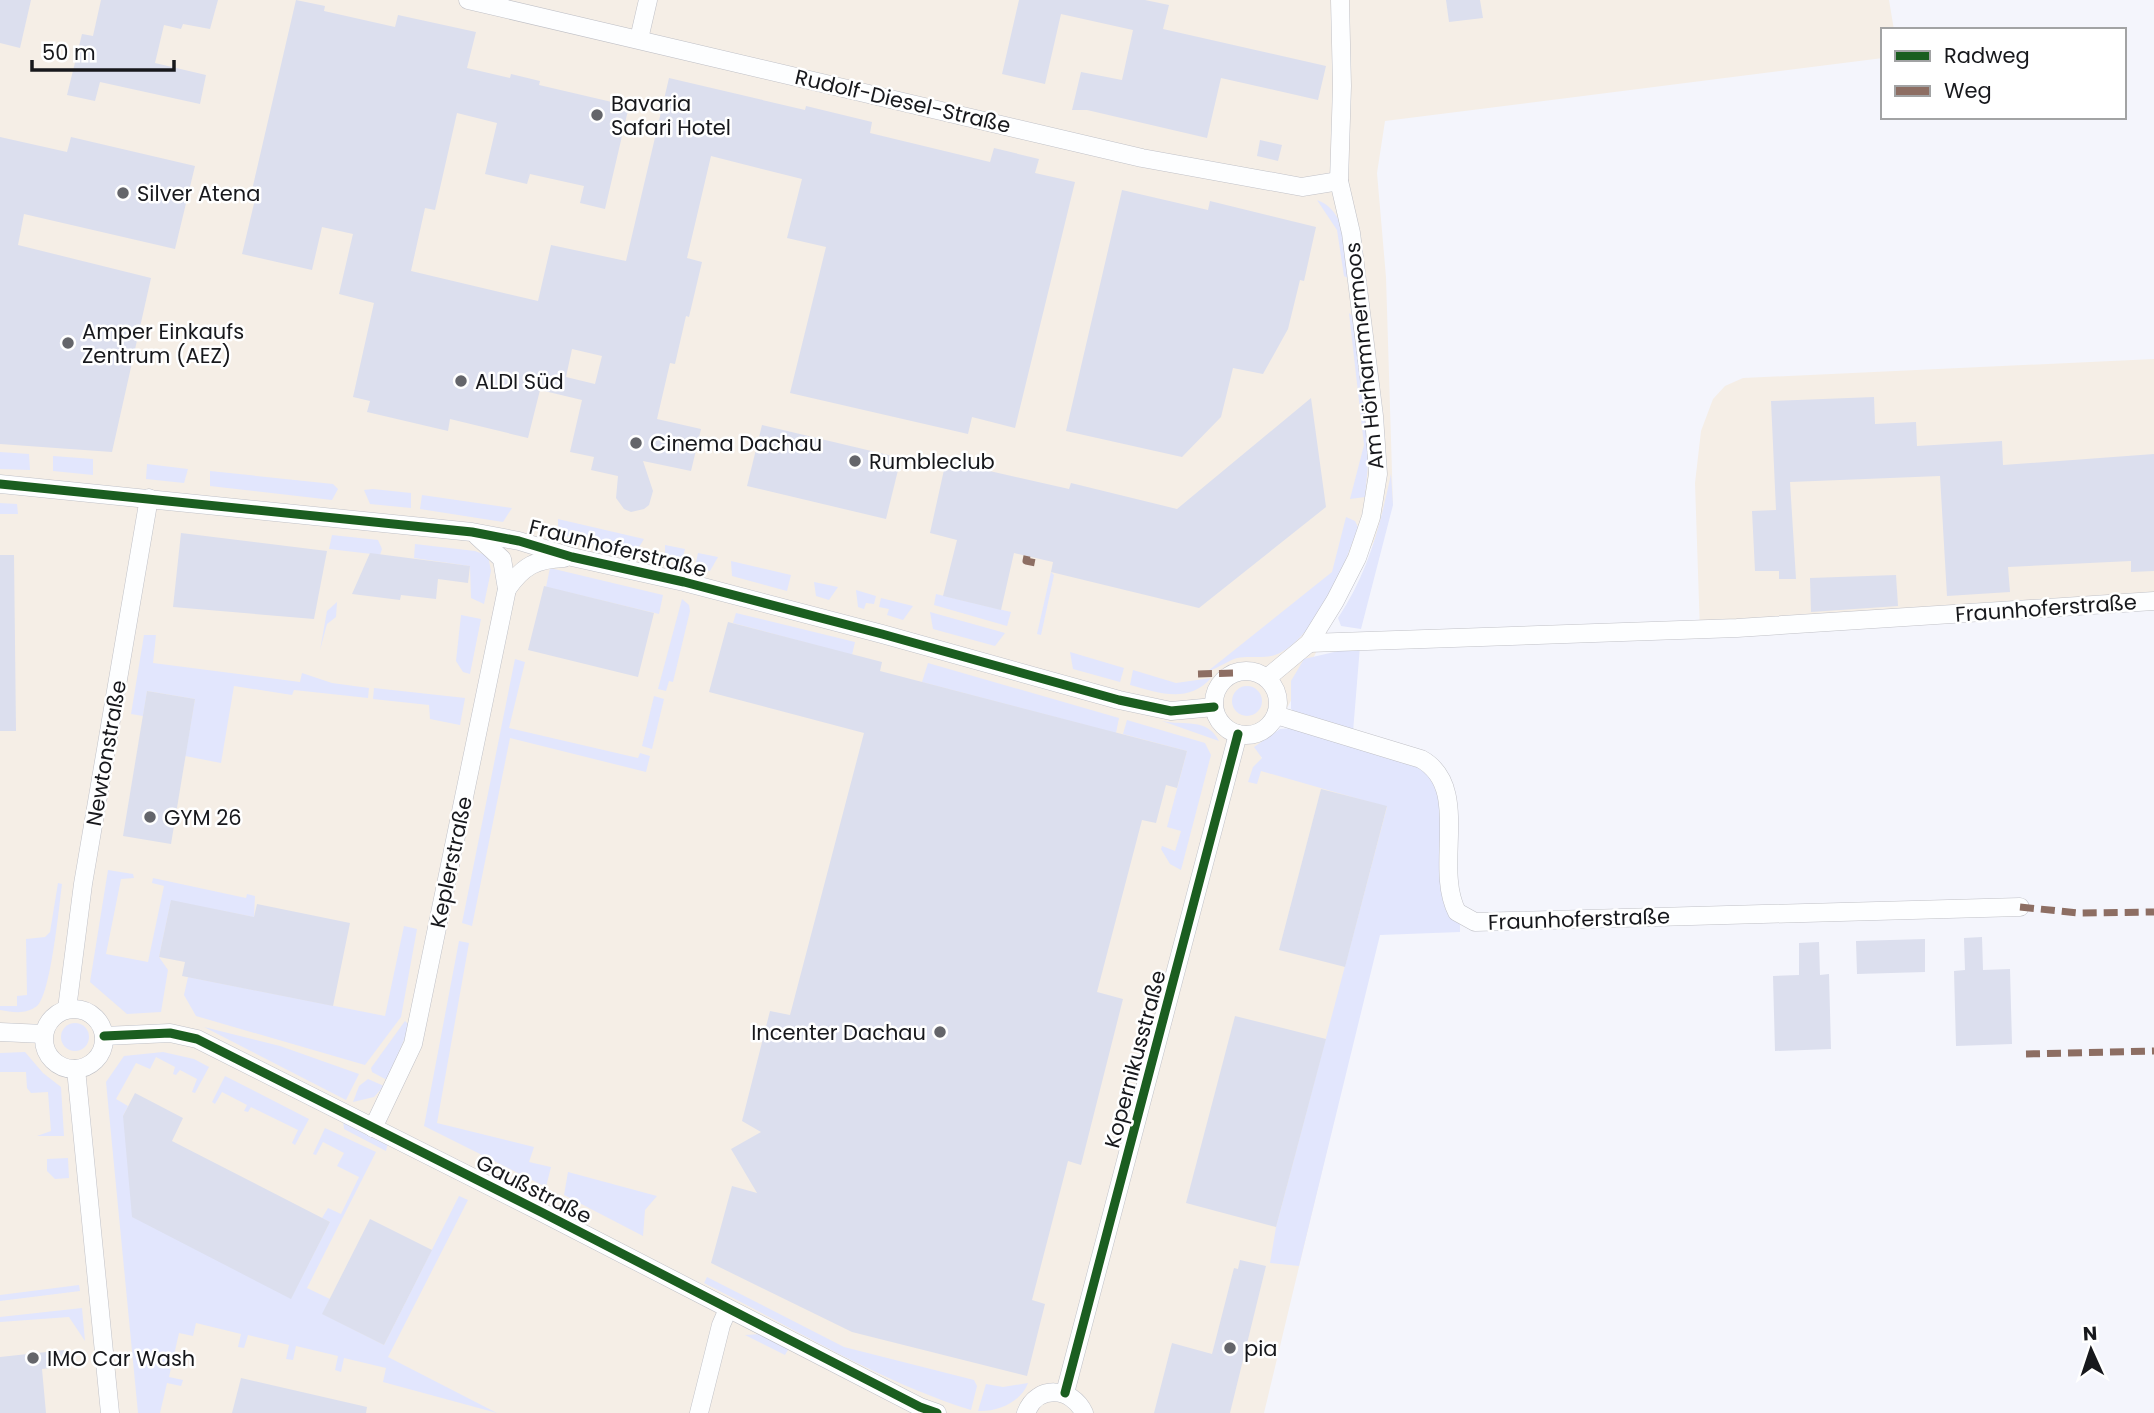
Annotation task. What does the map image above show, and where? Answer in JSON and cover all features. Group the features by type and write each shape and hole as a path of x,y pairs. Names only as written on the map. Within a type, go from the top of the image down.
{"street":[{"name":"Rudolf-Diesel-Straße","path":"468,0 1142,158 1302,187 1339,181"},
{"path":"639,39 648,0"},
{"name":"Am Hörhammermoos","path":"1267,678 1309,643 1357,558 1371,517 1378,474 1374,416 1351,233 1339,181 1342,86 1340,0"},
{"name":"Fraunhoferstraße","path":"0,484 472,532 716,590 1119,699 1171,711 1214,707"},
{"name":"Newtonstraße","path":"67,1009 104,764 149,498"},
{"name":"Keplerstraße","path":"373,1128 413,1044 507,589 502,559 493,547 472,532"},
{"path":"507,589 522,568 543,559 572,557"},
{"name":"Fraunhoferstraße","path":"1309,643 1737,628 2154,601"},
{"path":"1252,671 1267,678 1278,695 1276,715 1260,731 1238,734 1222,724 1214,707 1217,690 1227,677 1252,671"},
{"name":"Fraunhoferstraße","path":"1276,715 1421,759 1438,772 1447,789 1449,890 1457,912 1475,922 2020,907"},
{"name":"Kopernikusstraße","path":"1065,1393 1238,734"},
{"path":"67,1009 92,1014 103,1028 100,1055 86,1067 76,1069 58,1066 43,1043 44,1034 52,1018 67,1009"},
{"path":"0,1032 44,1034"},
{"name":"Gaußstraße","path":"104,1037 170,1033 197,1039 920,1407 937,1413"},
{"path":"76,1069 110,1413"},
{"path":"699,1413 720,1325 728,1309"},
{"path":"1026,1413 1039,1396 1056,1391 1073,1398 1083,1413"}],"shaded area":[{"path":"0,0 1889,0 1894,28 1881,28 1881,58 1385,121 1377,173 1386,277 1393,505 1261,758 1411,799 1264,1413 0,1413"},
{"path":"1317,200 1327,205 1340,222 1349,279 1344,276 1337,230"},
{"path":"1349,313 1354,318 1370,444 1365,497 1350,499 1364,445"},
{"path":"2154,359 2154,610 1700,632 1695,483 1701,431 1713,399 1725,386 1743,378"},
{"path":"0,452 29,454 30,470 0,469"},
{"path":"53,456 93,459 93,475 53,471"},
{"path":"147,464 188,469 184,483 146,479"},
{"path":"210,471 333,484 338,489 332,500 210,486"},
{"path":"1391,474 1393,505 1361,629 1341,626 1338,618 1372,549"},
{"path":"364,490 411,493 411,508 370,504"},
{"path":"422,495 512,508 503,522 420,509"},
{"path":"0,503 17,504 18,514 0,514"},
{"path":"1346,517 1355,521 1358,527 1338,578 1306,630 1280,653 1237,658 1208,671 1332,572"},
{"path":"558,519 644,539 636,552 626,552 558,534"},
{"path":"332,535 378,540 382,549 380,555 329,549"},
{"path":"415,544 475,551 488,556 491,571 484,604 471,598 470,566 414,558"},
{"path":"665,545 685,549 681,564 665,560"},
{"path":"698,553 718,557 710,571 695,567"},
{"path":"731,561 791,575 787,591 732,576"},
{"path":"550,568 663,595 659,614 546,587"},
{"path":"1051,572 1054,575 1041,635 1037,634"},
{"path":"814,582 838,587 829,600 816,596"},
{"path":"856,590 876,596 874,604 866,603 864,609 858,607"},
{"path":"936,594 1011,612 1007,626 934,605"},
{"path":"881,598 913,606 903,620 887,615 889,609 879,607"},
{"path":"682,599 689,605 690,611 673,682 669,681 666,691 658,689"},
{"path":"337,602 336,617 327,624 320,650 327,611"},
{"path":"930,612 1005,633 995,646 933,629"},
{"path":"736,613 855,642 852,655 733,623"},
{"path":"461,615 481,619 470,674 463,672 456,661"},
{"path":"144,635 156,635 153,663 300,682 302,673 332,683 369,688 368,698 294,690 292,695 234,686 221,763 185,756 195,699 147,691 143,716 131,714"},
{"path":"1360,646 1353,732 1300,716 1291,709 1291,681 1304,659"},
{"path":"1070,652 1124,668 1120,682 1073,669"},
{"path":"515,659 525,662 509,728 638,758 640,753 650,756 646,772 510,738 472,926 462,923"},
{"path":"928,663 1119,718 1116,733 922,682"},
{"path":"1133,670 1176,683 1211,678 1193,691 1183,694 1162,693 1130,685"},
{"path":"1247,686 1253,687 1261,695 1261,707 1253,715 1247,716 1241,715 1233,707 1232,701 1233,695 1241,687"},
{"path":"374,688 465,698 460,725 430,719 429,705 373,699"},
{"path":"654,696 664,699 652,749 642,746"},
{"path":"1127,720 1205,743 1211,755 1181,870 1170,864 1161,849 1162,846 1175,851 1181,831 1167,827 1187,751 1123,734"},
{"path":"1162,721 1201,725 1214,733 1219,741"},
{"path":"1294,728 1426,770 1439,790 1443,895 1447,909 1460,923 1460,932 1380,935 1299,1266 1270,1263 1276,1227 1387,807 1261,771 1257,784 1248,782 1253,767 1262,758 1254,747 1280,729"},
{"path":"108,870 133,874 134,878 121,879 106,954 148,962 164,886 152,883 153,878 246,898 247,894 255,896 254,917 171,901 159,957 168,970 161,1012 127,1014 90,982"},
{"path":"58,883 62,884 56,929 42,998 37,1006 28,1011 0,1010 0,1006 17,1006 17,996 27,995 26,939 45,937 50,932"},
{"path":"404,926 417,929 401,1017 365,1065 196,1016 184,995 188,977 385,1016"},
{"path":"459,941 469,943 437,1123 534,1147 529,1162 551,1167 546,1187 424,1126"},
{"path":"405,1021 410,1026 387,1080 372,1072 371,1068"},
{"path":"75,1023 85,1027 89,1037 85,1047 75,1051 65,1047 61,1037 65,1027"},
{"path":"204,1027 280,1046 359,1074 346,1100"},
{"path":"25,1052 43,1073 61,1087 64,1136 37,1136 51,1131 48,1092 31,1093 27,1088 26,1072 0,1072 0,1053"},
{"path":"163,1052 194,1059 209,1067 195,1093 192,1092 197,1079 180,1070 176,1075 173,1074 175,1067 156,1057 150,1069 136,1063 116,1099 128,1106 123,1116 291,1298 330,1222 322,1218 328,1208 341,1214 359,1177 337,1166 344,1153 323,1142 316,1155 313,1154 325,1128 376,1152 307,1288 330,1299 323,1314 384,1345 459,1196 468,1200 388,1357 497,1413 383,1382 386,1368 344,1358 341,1372 335,1370 338,1356 296,1346 293,1360 286,1359 289,1345 248,1335 244,1348 238,1347 241,1334 196,1323 193,1336 179,1333 169,1377 183,1380 181,1386 167,1383 160,1413 138,1413 106,1082 124,1056"},
{"path":"225,1076 309,1119 295,1145 292,1143 298,1130 251,1107 248,1112 244,1111 247,1105 222,1092 215,1104 212,1102"},
{"path":"368,1079 384,1086 374,1097 353,1102 359,1086"},
{"path":"343,1120 388,1142 386,1151 344,1129"},
{"path":"68,1158 69,1178 55,1179 47,1171 47,1159"},
{"path":"568,1172 657,1196 645,1210 643,1236 564,1195"},
{"path":"707,1277 844,1347 974,1380 977,1386 971,1410 869,1369 704,1283"},
{"path":"79,1285 80,1291 0,1301 0,1295"},
{"path":"82,1308 85,1341 69,1317 0,1322 0,1317"},
{"path":"761,1334 789,1348 785,1355 745,1335"},
{"path":"1028,1383 1020,1396 1008,1404 993,1410 978,1411 986,1384 1003,1387"}],"building":[{"path":"0,0 31,0 20,48 0,43"},
{"path":"101,0 218,0 210,29 183,24 181,29 164,25 155,63 206,75 200,104 100,82 95,101 67,95 82,34 93,36"},
{"path":"296,0 325,6 324,11 395,27 398,15 476,32 467,68 510,78 511,74 540,81 539,85 629,106 605,209 580,203 584,186 530,174 527,184 485,174 497,123 457,113 435,210 425,208 411,271 538,301 551,245 626,261 669,78 805,110 806,106 872,122 870,133 990,162 994,148 1039,159 1035,173 1075,182 1015,428 972,417 968,434 790,393 826,247 787,238 802,179 711,156 687,258 702,262 675,364 670,363 657,419 701,429 691,471 643,461 653,491 649,505 631,512 624,509 616,498 618,476 591,470 594,457 570,452 582,400 540,390 528,438 450,419 448,431 367,412 370,401 353,397 374,303 339,294 353,234 322,227 312,270 242,254 257,191 252,190","holes":["572,349 602,356 595,384 566,377"]},
{"path":"1019,0 1145,0 1169,5 1163,29 1326,66 1318,100 1221,78 1207,138 1087,110 1072,110 1081,72 1122,80 1133,30 1061,14 1045,84 1002,74"},
{"path":"1446,0 1480,0 1483,18 1449,22"},
{"name":"Amper Einkaufs Zentrum (AEZ)","path":"0,137 67,152 71,137 195,166 175,249 24,214 18,245 151,278 112,452 0,444"},
{"path":"1260,140 1282,145 1278,161 1257,156"},
{"path":"1122,190 1208,210 1210,201 1316,227 1304,281 1300,280 1288,329 1263,374 1233,368 1221,417 1182,457 1066,431"},
{"path":"1874,397 1875,424 1916,422 1917,446 2002,441 2003,465 2154,454 2154,571 2131,572 2131,561 2008,567 2010,592 1947,596 1940,476 1790,482 1796,579 1779,579 1779,571 1755,571 1752,511 1776,510 1771,401"},
{"path":"1311,398 1326,507 1199,608 1051,572 1053,562 1014,553 1001,610 943,596 957,540 930,533 946,461 1069,489 1071,483 1177,509"},
{"path":"762,425 901,458 886,519 747,486"},
{"path":"181,533 327,551 314,619 173,607"},
{"path":"370,553 470,566 468,583 438,579 436,599 401,595 400,600 352,594"},
{"path":"0,555 14,555 16,731 0,731"},
{"path":"1896,575 1898,606 1811,612 1810,578"},
{"path":"544,586 654,613 638,677 528,650"},
{"name":"Incenter Dachau","path":"728,622 882,662 880,671 1187,751 1177,788 1166,785 1156,823 1142,820 1097,992 1123,999 1081,1165 1068,1161 1032,1300 1045,1304 1027,1376 852,1332 711,1263 732,1186 757,1193 731,1149 761,1132 742,1121 770,1011 790,1015 864,733 709,692"},
{"path":"147,691 195,699 171,844 123,836"},
{"path":"1321,789 1387,806 1345,967 1279,950"},
{"path":"171,900 254,917 257,904 350,923 333,1006 182,976 185,962 159,957"},
{"path":"1982,937 1983,970 2010,969 2012,1044 1956,1046 1954,971 1965,970 1964,938"},
{"path":"1925,939 1925,972 1857,974 1856,941"},
{"path":"1819,942 1820,975 1829,974 1831,1049 1775,1051 1773,976 1799,975 1799,943"},
{"path":"1235,1016 1326,1039 1276,1227 1186,1203"},
{"path":"135,1093 183,1118 172,1141 330,1222 291,1299 132,1217 123,1116"},
{"path":"370,1219 432,1250 384,1345 322,1314"},
{"name":"pia","path":"1240,1260 1266,1266 1230,1413 1154,1413 1172,1343 1212,1354 1234,1268 1238,1269"},
{"path":"65,1350 67,1366 42,1369 46,1413 0,1413 0,1357"},
{"path":"241,1378 367,1407 366,1413 232,1413"}],"marked path":[{"path":"1027,556 1026,561 1036,563"},
{"path":"1198,674 1235,673"},
{"path":"2020,907 2079,913 2154,912"},
{"path":"2026,1054 2154,1051"}],"cycle path":[{"path":"0,484 472,532 684,582 1119,700 1171,711 1214,707"},
{"path":"1065,1393 1238,734"},
{"path":"104,1036 170,1033 197,1039 920,1407 937,1413"}],"place":[{"name":"Bavaria Safari Hotel","path":"597,115"},
{"name":"Silver Atena","path":"123,193"},
{"name":"Amper Einkaufs Zentrum (AEZ)","path":"68,343"},
{"name":"ALDI Süd","path":"461,381"},
{"name":"Cinema Dachau","path":"636,443"},
{"name":"Rumbleclub","path":"855,461"},
{"name":"GYM 26","path":"150,817"},
{"name":"Incenter Dachau","path":"940,1032"},
{"name":"pia","path":"1230,1348"},
{"name":"IMO Car Wash","path":"33,1358"}]}
